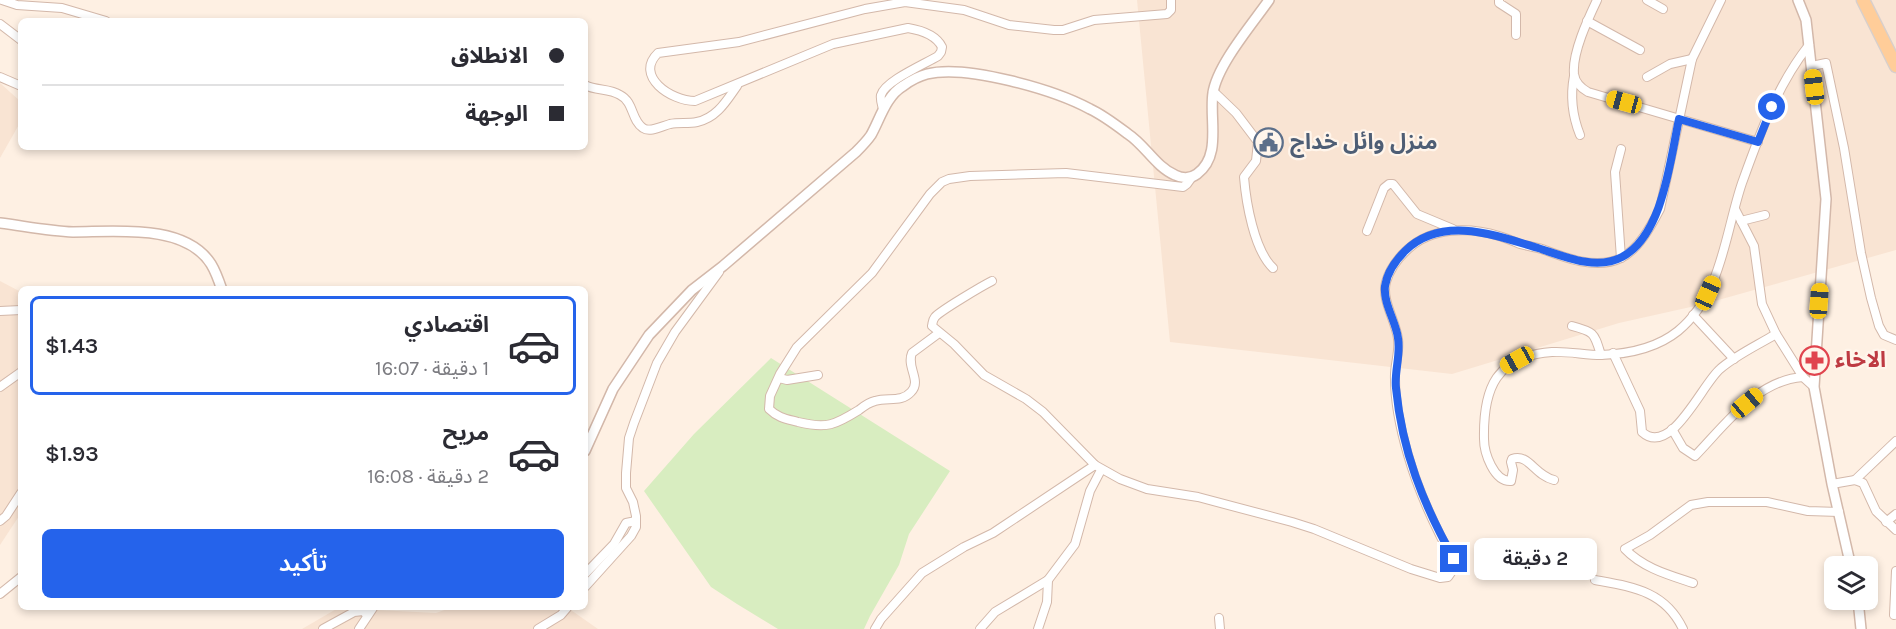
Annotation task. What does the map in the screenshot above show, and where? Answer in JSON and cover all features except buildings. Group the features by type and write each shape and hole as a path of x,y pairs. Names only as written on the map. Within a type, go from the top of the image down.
{"main road":[{"path":"1863,0 1896,66"}],"street":[{"path":"2,0 17,5 62,8 96,18"},
{"path":"883,109 881,99 883,91 938,56 942,47 937,40 918,30 908,28 833,44 695,101 676,99 659,87 651,72 651,62 658,53 739,42 865,9 905,2 956,8 1009,25 1064,30 1094,20 1167,14 1171,10 1171,0"},
{"path":"939,333 912,353 910,366 915,383 914,388 905,398 874,401 832,426 815,426 783,419 770,409 769,400 797,347 872,273 930,194 942,182 970,176 1066,173 1183,187 1187,184 1207,163 1212,150 1213,91 1220,73 1269,0"},
{"path":"1499,0 1499,3 1516,14 1516,35"},
{"path":"1580,135 1572,108 1571,92 1575,63 1587,21 1597,0"},
{"path":"1647,0 1663,9"},
{"path":"992,281 936,315 932,326 954,344 984,375 1043,411 1098,467 1120,480 1147,489 1198,497 1303,526 1411,569 1440,578 1448,577 1455,567 1454,559 1441,539 1422,497 1400,424 1395,379 1399,341 1385,295 1385,286 1395,262 1415,242 1440,232 1457,231 1499,236 1580,261 1605,262 1621,258 1631,251 1649,230 1660,209 1692,59 1721,0"},
{"path":"1798,0 1806,20 1826,199 1814,387 1832,484 1849,556"},
{"path":"1587,21 1640,50"},
{"path":"0,24 18,38"},
{"path":"1554,480 1540,474 1526,459 1521,457 1512,459 1511,481 1500,477 1491,464 1484,442 1484,429 1488,398 1495,377 1503,367 1517,360 1551,352 1601,355 1649,347 1677,331 1693,315 1703,303 1715,278 1758,142 1780,90 1809,45"},
{"path":"1647,77 1670,64 1692,59"},
{"path":"1812,66 1826,63 1871,298 1884,335 1896,340"},
{"path":"588,444 613,389 649,335 692,290 856,152 870,136 883,109 900,87 927,74 944,72 1000,79 1063,97 1091,109 1130,135 1174,175 1184,178 1192,177"},
{"path":"1574,75 1581,88 1588,92 1758,142"},
{"path":"0,77 18,85"},
{"path":"588,86 610,90 623,96 631,106 637,122 649,130 671,124 705,120 719,110 738,84"},
{"path":"1213,91 1236,113 1258,142 1256,161 1244,177 1245,192 1265,261 1273,268"},
{"path":"1621,149 1615,172 1621,258"},
{"path":"1367,231 1384,188 1393,184 1417,214 1457,231"},
{"path":"1735,209 1752,239 1762,304 1776,334 1803,377 1814,387"},
{"path":"1740,221 1765,215"},
{"path":"0,223 73,232 95,230 143,232 174,237 201,252 210,263 220,286"},
{"path":"588,584 631,536 636,527 633,502 626,488 629,438 657,363 675,332 723,266"},
{"path":"0,311 18,310"},
{"path":"1693,315 1734,359"},
{"path":"1572,326 1594,334 1601,355"},
{"path":"1613,353 1640,411 1642,432 1653,439 1658,439 1672,429 1694,404 1720,368 1776,334"},
{"path":"0,387 18,374"},
{"path":"779,378 787,380 818,375"},
{"path":"1672,429 1683,448 1695,456 1761,391 1780,381 1803,377"},
{"path":"1855,480 1896,441"},
{"path":"1886,451 1896,450"},
{"path":"980,629 995,612 1048,580 1075,544 1098,467"},
{"path":"875,629 881,619 922,573 964,547 993,533 1098,467"},
{"path":"1832,484 1855,480 1863,483 1871,503 1886,522 1896,530"},
{"path":"0,521 18,498"},
{"path":"1693,583 1654,569 1635,559 1625,549 1650,535 1691,505 1708,502 1758,501 1808,511 1839,512"},
{"path":"1886,522 1896,514"},
{"path":"588,571 614,544 626,523 636,521"},
{"path":"1894,615 1896,571"},
{"path":"0,594 18,579"},
{"path":"1038,629 1047,603 1048,580"},
{"path":"1595,580 1638,589 1653,595 1671,610 1683,629"},
{"path":"359,629 371,610"},
{"path":"538,629 565,610"},
{"path":"1859,610 1861,629"},
{"path":"323,629 354,612 363,611 367,615"},
{"path":"1219,618 1220,629"}],"shaded area":[{"path":"1137,0 1896,0 1896,250 1704,304 1619,323 1452,374 1170,342"},
{"path":"0,83 18,99 18,126 0,158"},
{"path":"0,281 18,290 18,518 0,545"},
{"path":"335,610 436,613 444,610 571,610 598,629 302,629"}],"green space":[{"path":"771,358 950,471 909,534 899,565 864,629 778,629 737,604 711,587 644,491 694,434"}],"place":[{"name":"منزل وائل خداج","path":"1269,142"},
{"name":"الاخاء","path":"1814,360"}],"route":[{"path":"1454,559 1441,539 1422,497 1400,424 1395,379 1399,341 1385,295 1388,275 1395,262 1415,242 1426,236 1457,231 1488,233 1580,261 1605,262 1621,258 1631,251 1649,230 1660,209 1679,119 1758,142 1772,107"}]}
